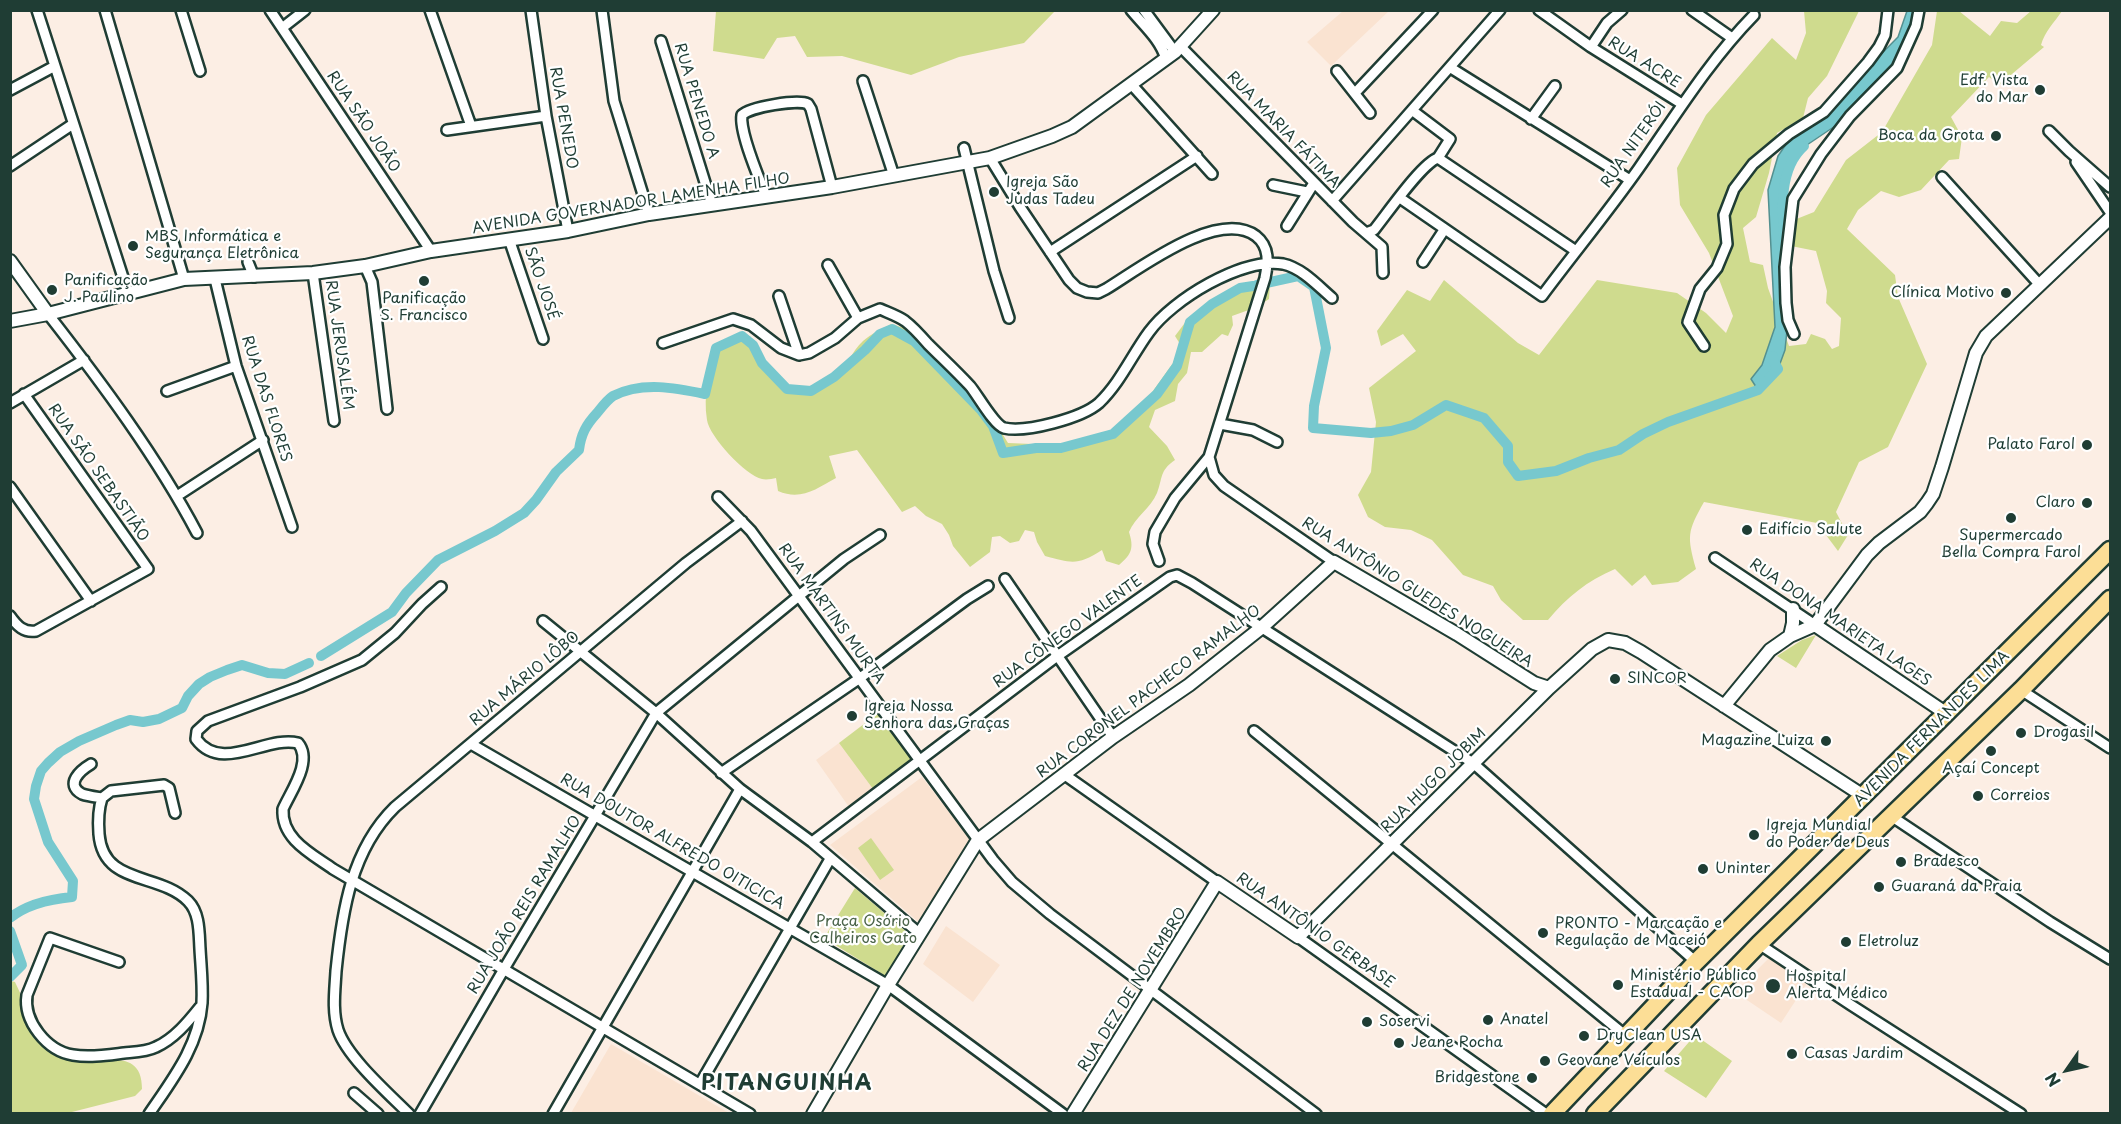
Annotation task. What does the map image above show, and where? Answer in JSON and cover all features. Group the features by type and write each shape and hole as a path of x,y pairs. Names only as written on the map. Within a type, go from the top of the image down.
{"highway":[{"name":"AVENIDA FERNANDES LIMA","path":"1552,1113 1696,962 2110,550"},
{"path":"1594,1113 1759,944 2021,690 2110,599"}],"street":[{"path":"37,10 129,293"},
{"path":"105,10 184,279"},
{"path":"181,10 200,70"},
{"name":"RUA SÃO JOÃO","path":"270,10 431,251"},
{"path":"282,28 305,10"},
{"path":"430,10 471,126"},
{"name":"RUA PENEDO","path":"531,10 546,116 568,231"},
{"path":"602,10 614,101 649,214"},
{"path":"1131,10 1163,50 1174,52"},
{"path":"1144,10 1174,52"},
{"name":"AVENIDA GOVERNADOR LAMENHA FILHO","path":"10,321 48,314 184,279 313,273 365,266 431,251 568,231 649,214 832,187 990,158 1072,127 1174,52 1214,10"},
{"path":"1355,93 1432,10"},
{"path":"1332,201 1500,10"},
{"name":"RUA ACRE","path":"1591,47 1607,23 1622,10"},
{"path":"1692,10 1732,38"},
{"path":"1704,346 1688,322 1700,289 1718,268 1727,244 1724,215 1734,189 1753,164 1789,134 1824,112 1868,62 1879,47 1884,35 1888,10"},
{"path":"1794,334 1788,320 1785,267 1792,199 1821,154 1851,116 1896,68 1916,26 1920,10"},
{"name":"RUA ACRE","path":"1544,12 1591,47 1682,104"},
{"name":"RUA NITERÓI","path":"1444,230 1542,296 1630,180 1682,104 1732,38 1754,15"},
{"name":"RUA PENEDO A","path":"661,41 712,205"},
{"name":"RUA MARIA FÁTIMA","path":"1174,52 1382,247 1383,273"},
{"path":"10,90 55,66"},
{"path":"1451,68 1630,180"},
{"path":"1337,71 1370,113"},
{"path":"863,81 894,176"},
{"path":"1132,85 1212,174"},
{"path":"1531,119 1554,86"},
{"path":"766,196 744,135 742,115 751,109 799,101 808,104 811,109 832,187"},
{"path":"1365,233 1374,230 1432,161 1438,158 1449,139 1413,111"},
{"path":"447,130 546,116"},
{"path":"10,166 73,124"},
{"path":"2049,131 2110,186"},
{"path":"964,148 1009,318"},
{"path":"1864,797 1724,706 1763,657 1790,636 1815,625 1867,555 1920,512 1933,494 1976,353 1986,336 2109,219 2069,151"},
{"path":"1050,252 1197,156"},
{"path":"990,158 1069,280 1082,291 1092,293 1106,289 1183,242 1217,229 1249,232 1265,247 1268,265 1259,303 1209,457 1175,498 1155,532 1153,544 1159,561"},
{"path":"1438,158 1576,251"},
{"path":"1942,177 2039,284"},
{"path":"1287,226 1314,183"},
{"path":"1273,185 1307,192"},
{"path":"1400,198 1444,230 1423,261"},
{"name":"SÃO JOSÉ","path":"509,239 543,339"},
{"path":"10,261 84,360 177,496 197,533"},
{"path":"248,262 254,276"},
{"path":"663,343 733,319 751,326 781,348 799,355 809,353 835,338 858,318 880,309 906,321 971,387 1002,428 1023,428 1067,420 1098,404 1115,384 1150,331 1174,306 1195,291 1223,277 1248,268 1284,264 1293,268 1332,298"},
{"path":"365,266 372,282 387,409"},
{"path":"828,266 858,318"},
{"name":"RUA JERUSALÉM","path":"313,273 334,421"},
{"name":"RUA DAS FLORES","path":"215,279 236,366 292,527"},
{"path":"779,296 799,355"},
{"path":"10,402 84,360"},
{"path":"168,391 236,366"},
{"name":"RUA SÃO SEBASTIÃO","path":"24,394 148,569 91,601"},
{"path":"1220,424 1253,430 1277,442"},
{"path":"177,496 263,440"},
{"name":"RUA ANTÔNIO GUEDES NOGUEIRA","path":"1209,457 1214,475 1224,486 1334,562 1457,634 1534,683 1550,688"},
{"path":"10,487 91,601 36,631 30,632 19,627 10,616"},
{"name":"RUA MARTINS MURTA","path":"718,497 751,531 978,840 1012,882 1150,990 1316,1113"},
{"name":"RUA MÁRIO LÔBO","path":"409,1113 365,1070 343,1041 338,1030 334,998 338,952 351,879 362,853 382,820 686,563 742,521"},
{"path":"656,713 844,559 880,536"},
{"name":"RUA DONA MARIETA LAGES","path":"1715,558 1947,714"},
{"name":"RUA CORONEL PACHECO RAMALHO","path":"978,840 1113,737 1189,685 1261,628 1334,562"},
{"name":"RUA CÔNEGO VALENTE","path":"812,842 1056,657 1170,577 1177,575 1184,578 1261,628"},
{"path":"1005,579 1056,657 1113,737"},
{"path":"721,773 860,678 966,599 988,586"},
{"path":"441,587 395,633 362,660 300,687 208,721 200,726 195,735 196,739 203,747 224,754 235,754 289,742 298,743 303,752 304,763 283,809 285,827 302,847 333,869 750,1113"},
{"path":"1790,636 1793,609"},
{"path":"543,621 656,713 740,789 812,842 920,934"},
{"path":"1261,628 1473,763 1696,962"},
{"name":"RUA HUGO JOBIM","path":"1298,937 1539,698 1592,649 1608,640 1625,643 1724,706"},
{"name":"RUA ANTÔNIO GUEDES NOGUEIRA","path":"1534,683 1539,698"},
{"path":"2021,690 2110,748"},
{"name":"RUA JOÃO REIS RAMALHO","path":"420,1113 656,713"},
{"path":"1254,731 1626,1036"},
{"name":"RUA DOUTOR ALFREDO OITICICA","path":"471,744 888,985 1063,1113"},
{"path":"91,764 78,772 75,777 77,790 83,794 102,798"},
{"name":"RUA ANTÔNIO GERBASE","path":"1065,775 1546,1113"},
{"path":"149,1113 188,1054 202,1005 196,914 191,905 180,895 111,864 104,855 100,843 98,812 102,798 111,791 164,785 169,788 175,813"},
{"path":"553,1113 740,789"},
{"path":"1892,816 2110,960"},
{"path":"813,1113 888,985 978,840"},
{"path":"700,1084 830,859"},
{"name":"RUA DEZ DE NOVEMBRO","path":"1073,1113 1095,1090 1150,990 1217,882"},
{"path":"119,962 50,938 27,995 26,1004 33,1025 41,1036 62,1052 72,1055 111,1055 151,1049 176,1033 202,1005"},
{"path":"1759,944 2021,1113"},
{"path":"354,1093 378,1113"}],"shaded area":[{"path":"1343,11 1389,11 1331,66 1307,42"},
{"path":"839,743 873,789 849,807 816,760"},
{"path":"922,777 971,841 922,925 830,845"},
{"path":"946,926 1000,965 973,1002 923,964"},
{"name":"Hospital Alerta Médico","path":"1771,956 1809,980 1781,1023 1735,992"},
{"path":"611,1044 729,1113 571,1113"}],"green space":[{"path":"716,10 1055,11 1024,43 959,57 911,75 842,56 807,57 795,36 777,38 764,59 713,51"},
{"path":"1804,11 1859,11 1827,76 1808,98 1803,118 1777,133 1769,173 1756,217 1743,228 1750,262 1763,265 1768,288 1789,346 1806,344 1811,334 1825,339 1832,349 1839,346 1841,318 1826,303 1827,291 1816,251 1791,246 1794,220 1814,212 1846,160 1882,132 1932,45 1937,11 1959,11 1990,36 2001,21 2017,23 2031,11 2062,11 2045,35 2041,45 2044,47 1999,85 1989,77 1951,117 1962,137 1959,159 1949,160 1921,190 1899,197 1881,191 1858,210 1847,229 1895,275 1898,297 1927,364 1888,447 1859,462 1836,512 1848,535 1838,551 1817,523 1704,502 1694,520 1690,534 1696,569 1678,582 1652,585 1645,575 1632,586 1615,569 1578,590 1548,620 1523,620 1501,600 1493,586 1463,575 1432,540 1411,530 1385,527 1368,517 1358,495 1371,472 1376,422 1369,388 1416,351 1403,334 1381,346 1377,331 1407,290 1430,301 1444,280 1518,343 1539,355 1597,280 1677,293 1706,313 1726,333 1733,316 1709,253 1680,205 1677,168 1706,115 1772,38 1796,60 1806,33"},
{"path":"1249,283 1270,284 1269,299 1257,307 1232,316 1233,325 1228,336 1222,334 1202,352 1191,352 1187,373 1178,384 1175,401 1155,410 1149,427 1167,446 1175,460 1164,471 1157,493 1129,532 1131,550 1119,565 1106,561 1102,550 1086,559 1074,562 1045,556 1034,532 1025,530 1019,541 1010,543 1000,536 992,537 990,552 970,567 953,546 942,524 926,516 915,506 902,512 857,450 829,456 836,478 808,492 786,494 778,491 776,478 762,479 738,463 714,436 707,420 706,393 716,348 733,337 750,336 766,362 783,382 793,388 805,389 818,386 834,377 863,341 891,324 908,329 957,378 992,417 1008,443 1057,445 1085,440 1110,432 1133,419 1173,363 1180,344 1175,336 1187,320"},
{"path":"1816,635 1796,668 1777,656 1802,640"},
{"path":"881,711 916,758 873,789 839,743"},
{"path":"871,838 894,870 880,880 858,848"},
{"name":"Praça Osório Calheiros Gato","path":"855,888 909,934 887,977 824,938"},
{"path":"11,981 15,982 45,1040 51,1046 72,1058 127,1062 135,1066 140,1075 142,1089 135,1096 68,1113 11,1114"},
{"path":"1695,1035 1732,1061 1706,1098 1664,1071"}],"water":[{"path":"1907,11 1917,11 1905,50 1850,116 1798,151 1786,175 1782,211 1788,320 1785,350 1778,369 1758,390 1751,379 1762,365 1775,327 1768,190 1778,156 1789,140 1816,120 1898,37"}],"waterway":[{"path":"1785,251 1783,210 1785,182 1795,156 1804,146"},
{"path":"1257,285 1298,276 1314,287 1326,348 1314,406 1313,428 1371,433 1391,431 1413,425 1446,405 1484,418 1508,446 1508,462 1518,476 1556,471 1589,458 1619,450 1643,434 1668,422 1758,390 1778,369 1773,356"},
{"path":"321,656 392,612 406,593 438,560 495,531 524,513 556,472 579,450 587,426 613,396 624,391 647,387 671,388 705,394 716,348 742,336 753,345 762,363 787,389 811,391 834,377 880,334 892,329 914,341 981,410 993,426 1003,453 1036,448 1061,448 1113,434 1157,394 1177,366 1190,322 1212,304 1240,288 1253,286"},
{"path":"10,918 40,903 72,897 73,881 48,842 34,799 41,771 60,752 116,725 130,720 143,722 159,719 182,708 188,696 199,684 227,670 242,665 268,673 285,674 309,663"},
{"path":"10,931 22,965 10,977"}],"place":[{"name":"Edf. Vista do Mar","path":"2040,90"},
{"name":"Boca da Grota","path":"1996,136"},
{"name":"Igreja São Judas Tadeu","path":"994,192"},
{"name":"MBS Informática e Segurança Eletrônica","path":"133,246"},
{"name":"Panificação S. Francisco","path":"424,281"},
{"name":"Panificação J. Paulino","path":"52,290"},
{"name":"Clínica Motivo","path":"2006,293"},
{"name":"Palato Farol","path":"2087,445"},
{"name":"Claro","path":"2087,503"},
{"name":"Supermercado Bella Compra Farol","path":"2011,518"},
{"name":"Edifício Salute","path":"1747,530"},
{"name":"SINCOR","path":"1615,679"},
{"name":"Igreja Nossa Senhora das Graças","path":"852,716"},
{"name":"Drogasil","path":"2021,733"},
{"name":"Magazine Luiza","path":"1826,741"},
{"name":"Açaí Concept","path":"1991,751"},
{"name":"Correios","path":"1978,796"},
{"name":"Igreja Mundial do Poder de Deus","path":"1754,835"},
{"name":"Bradesco","path":"1901,862"},
{"name":"Uninter","path":"1703,869"},
{"name":"Guaraná da Praia","path":"1879,887"},
{"name":"PRONTO - Marcação e Regulação de Maceió","path":"1543,933"},
{"name":"Eletroluz","path":"1846,942"},
{"name":"Ministério Público Estadual - CAOP","path":"1618,985"},
{"name":"Hospital Alerta Médico","path":"1773,986"},
{"name":"Anatel","path":"1488,1020"},
{"name":"Soservi","path":"1367,1022"},
{"name":"DryClean USA","path":"1584,1036"},
{"name":"Jeane Rocha","path":"1399,1043"},
{"name":"Casas Jardim","path":"1792,1054"},
{"name":"Geovane Veículos","path":"1545,1061"},
{"name":"Bridgestone","path":"1532,1078"}],"district":[{"name":"PITANGUINHA","path":"787,1084"}]}
